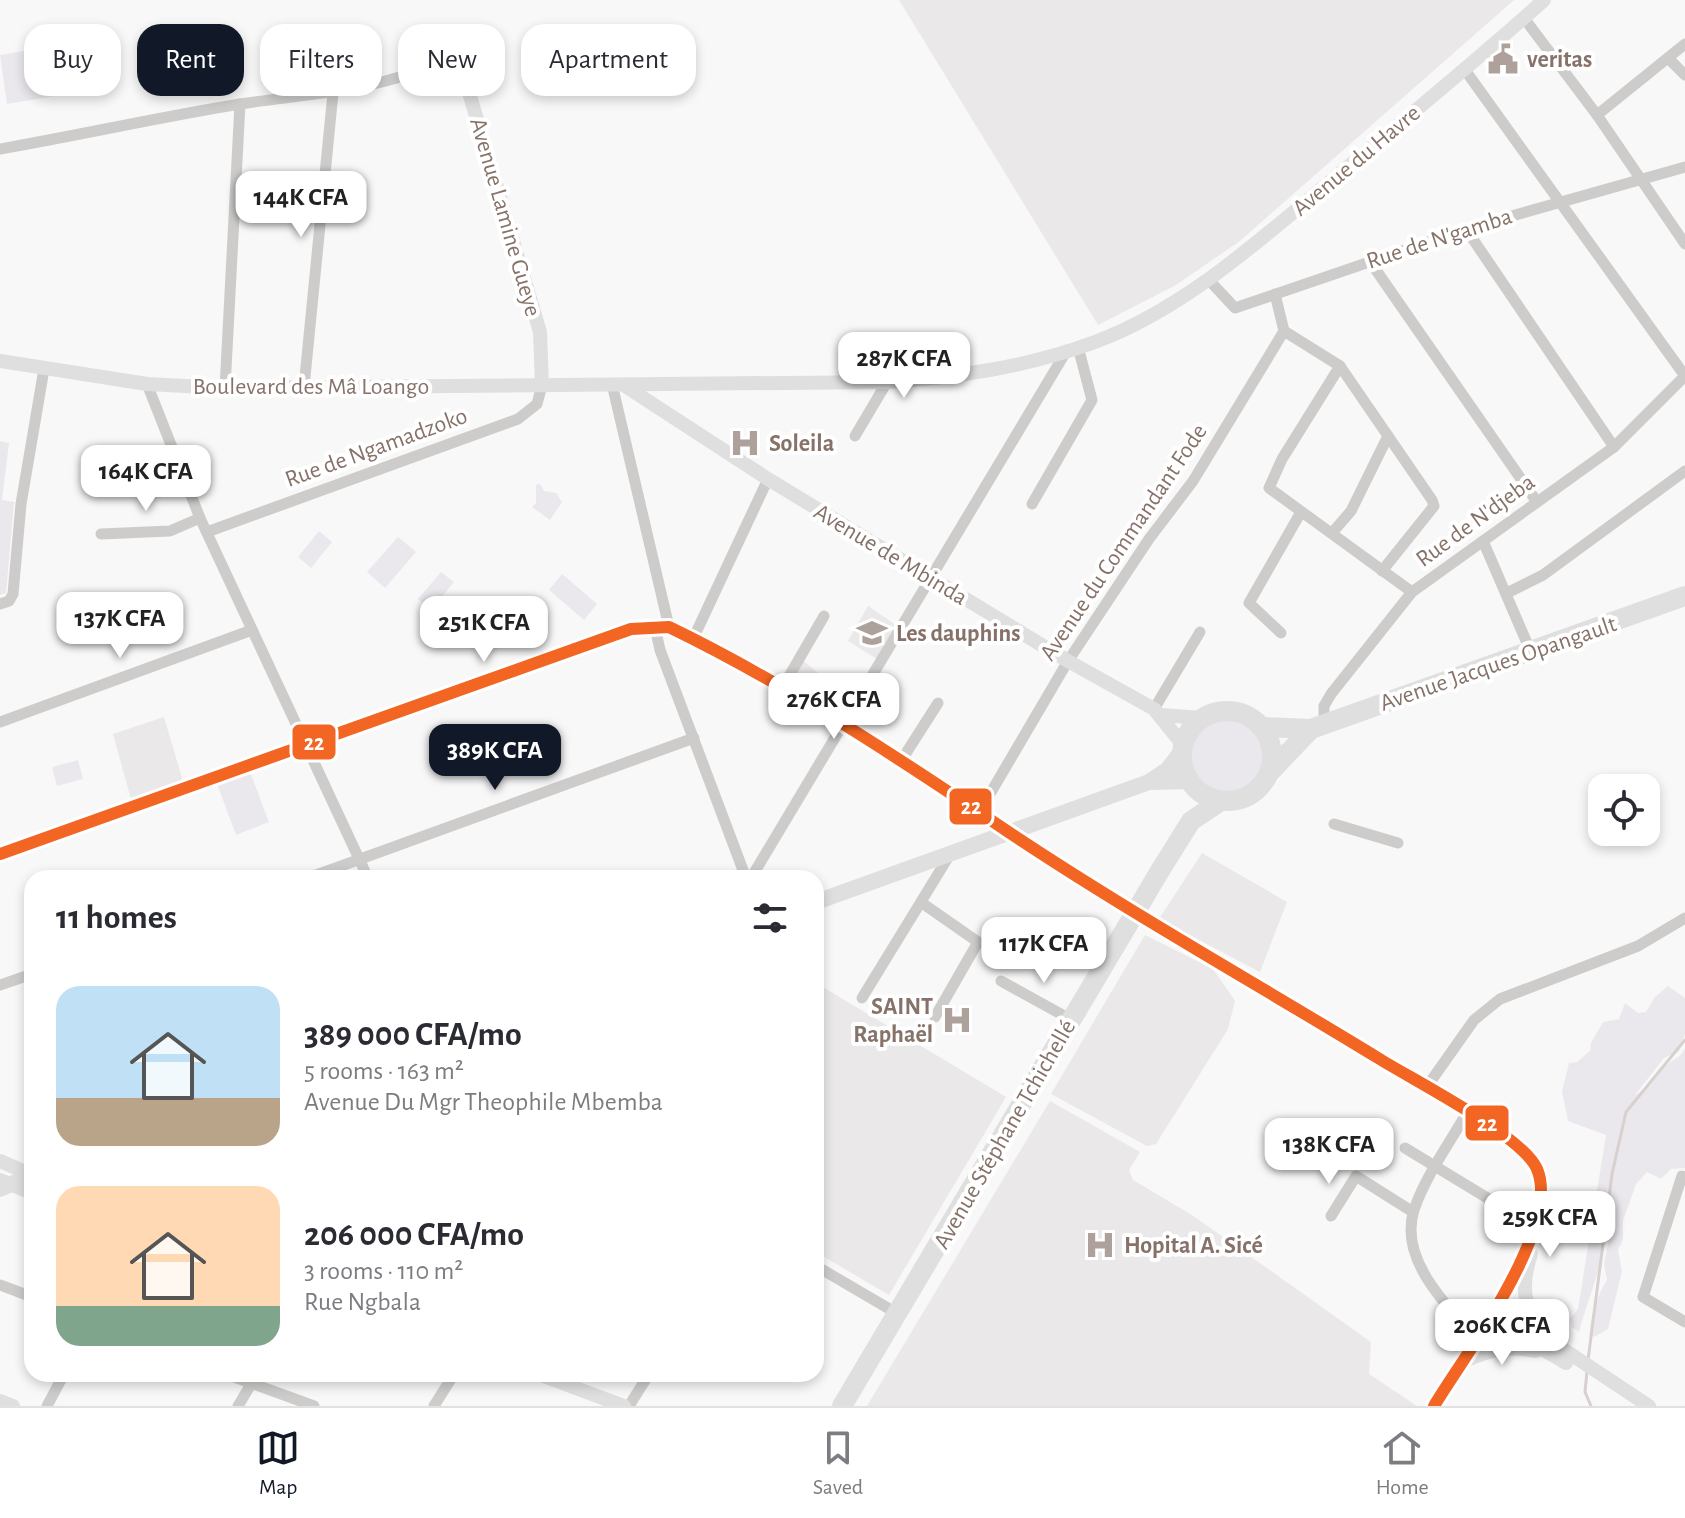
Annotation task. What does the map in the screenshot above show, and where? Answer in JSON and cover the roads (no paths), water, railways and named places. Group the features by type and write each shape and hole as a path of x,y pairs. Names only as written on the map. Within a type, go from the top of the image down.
{"highway":[{"name":"Avenue Jacques Opangault","path":"1317,726 1685,596"},
{"path":"1270,772 1270,741 1262,727 1249,717 1234,712 1218,712 1202,718 1187,734 1183,748 1192,784 1221,801 1251,795 1317,726"},
{"path":"1262,727 1317,726"},
{"name":"Avenue Stéphane Tchichellé","path":"1191,821 1192,784"},
{"name":"Avenue Stéphane Tchichellé","path":"842,1406 899,1314 1070,1019 1191,821 1221,801"}],"main road":[{"path":"824,899 1012,834 1149,782 1167,770 1183,748"},
{"path":"1149,782 1192,784"},
{"path":"4,1185 24,1178"}],"street":[{"name":"Avenue du Havre","path":"1072,348 1130,326 1208,279 1465,70 1544,0"},
{"path":"1524,18 1597,115 1685,244"},
{"path":"1597,115 1685,44"},
{"path":"1668,58 1685,75"},
{"path":"1465,70 1685,376"},
{"path":"0,149 240,104 308,96"},
{"path":"304,387 333,96"},
{"name":"Avenue Lamine Gueye","path":"470,96 540,332 542,385"},
{"path":"225,388 240,104"},
{"name":"Rue de N'gamba","path":"1208,279 1235,308 1466,229 1685,167"},
{"path":"1466,229 1614,447"},
{"path":"1369,260 1537,502"},
{"path":"1275,294 1284,331 1340,366 1434,506 1382,571"},
{"name":"Avenue du Commandant Fode","path":"980,811 1068,661 1149,539 1193,481 1284,331"},
{"path":"669,627 618,385 887,382 987,372 1072,348"},
{"path":"1032,504 1092,400 1072,348"},
{"path":"753,870 1072,348"},
{"name":"Boulevard des Mâ Loango","path":"0,361 147,384 225,388 618,385"},
{"path":"1340,366 1269,483 1272,492 1412,592"},
{"path":"0,604 9,601 13,594 21,504 44,369"},
{"name":"Rue de N'djeba","path":"1317,726 1331,694 1412,592 1614,447 1685,376"},
{"path":"855,436 887,382"},
{"path":"147,384 200,518 364,870"},
{"name":"Rue de Ngamadzoko","path":"207,532 518,419 537,404 542,385"},
{"name":"Avenue de Mbinda","path":"618,385 1068,661 1158,712 1202,718"},
{"path":"1332,533 1351,511 1388,436"},
{"path":"1507,593 1543,575 1685,471"},
{"path":"693,639 768,479"},
{"path":"1281,633 1249,603 1301,512"},
{"path":"101,534 170,531 200,518"},
{"path":"1483,541 1530,650"},
{"path":"781,690 824,616"},
{"path":"655,627 660,650 745,870"},
{"path":"0,854 308,747 631,629 669,627 901,761 1134,912 1468,1111 1528,1156 1537,1167 1545,1204 1526,1270 1524,1302 1545,1347"},
{"path":"0,722 252,630"},
{"path":"1158,712 1200,632"},
{"path":"901,761 938,703"},
{"name":"Avenue de Mbinda","path":"1158,712 1183,748"},
{"path":"331,870 694,738"},
{"path":"1334,824 1398,843"},
{"path":"862,998 949,856"},
{"path":"922,903 978,942 935,1017"},
{"path":"1426,1088 1474,1020 1500,999 1638,946 1685,918"},
{"path":"0,985 24,977"},
{"path":"1001,981 1070,1019"},
{"path":"1468,1111 1413,1212 1413,1234 1429,1282 1447,1307 1479,1339"},
{"path":"1405,1148 1489,1199"},
{"path":"0,1161 24,1172"},
{"path":"1331,1216 1356,1176 1413,1212"},
{"path":"1682,1176 1643,1297 1685,1322"},
{"path":"4,1185 24,1191"},
{"path":"1434,1406 1495,1313 1540,1214 1542,1188"},
{"path":"824,1271 899,1314"},
{"path":"0,1285 24,1294"},
{"path":"1495,1313 1545,1347 1649,1406"},
{"path":"1460,1363 1494,1349 1545,1347"},
{"path":"1594,1375 1637,1406"},
{"path":"47,1406 60,1382"},
{"path":"238,1406 252,1382"},
{"path":"261,1382 314,1406"},
{"path":"434,1406 449,1382"},
{"path":"560,1382 626,1406 643,1382"},
{"path":"0,1401 13,1406"}],"waterway":[{"path":"1588,1360 1612,1174 1626,1112 1685,1040"},
{"path":"1587,1371 1585,1392 1591,1406"}],"place":[{"name":"veritas","path":"1503,59"},
{"name":"Soleila","path":"745,443"},
{"name":"Les dauphins","path":"872,633"},
{"name":"SAINT Raphaël","path":"957,1020"},
{"name":"Hopital A. Sicé","path":"1100,1245"}]}
